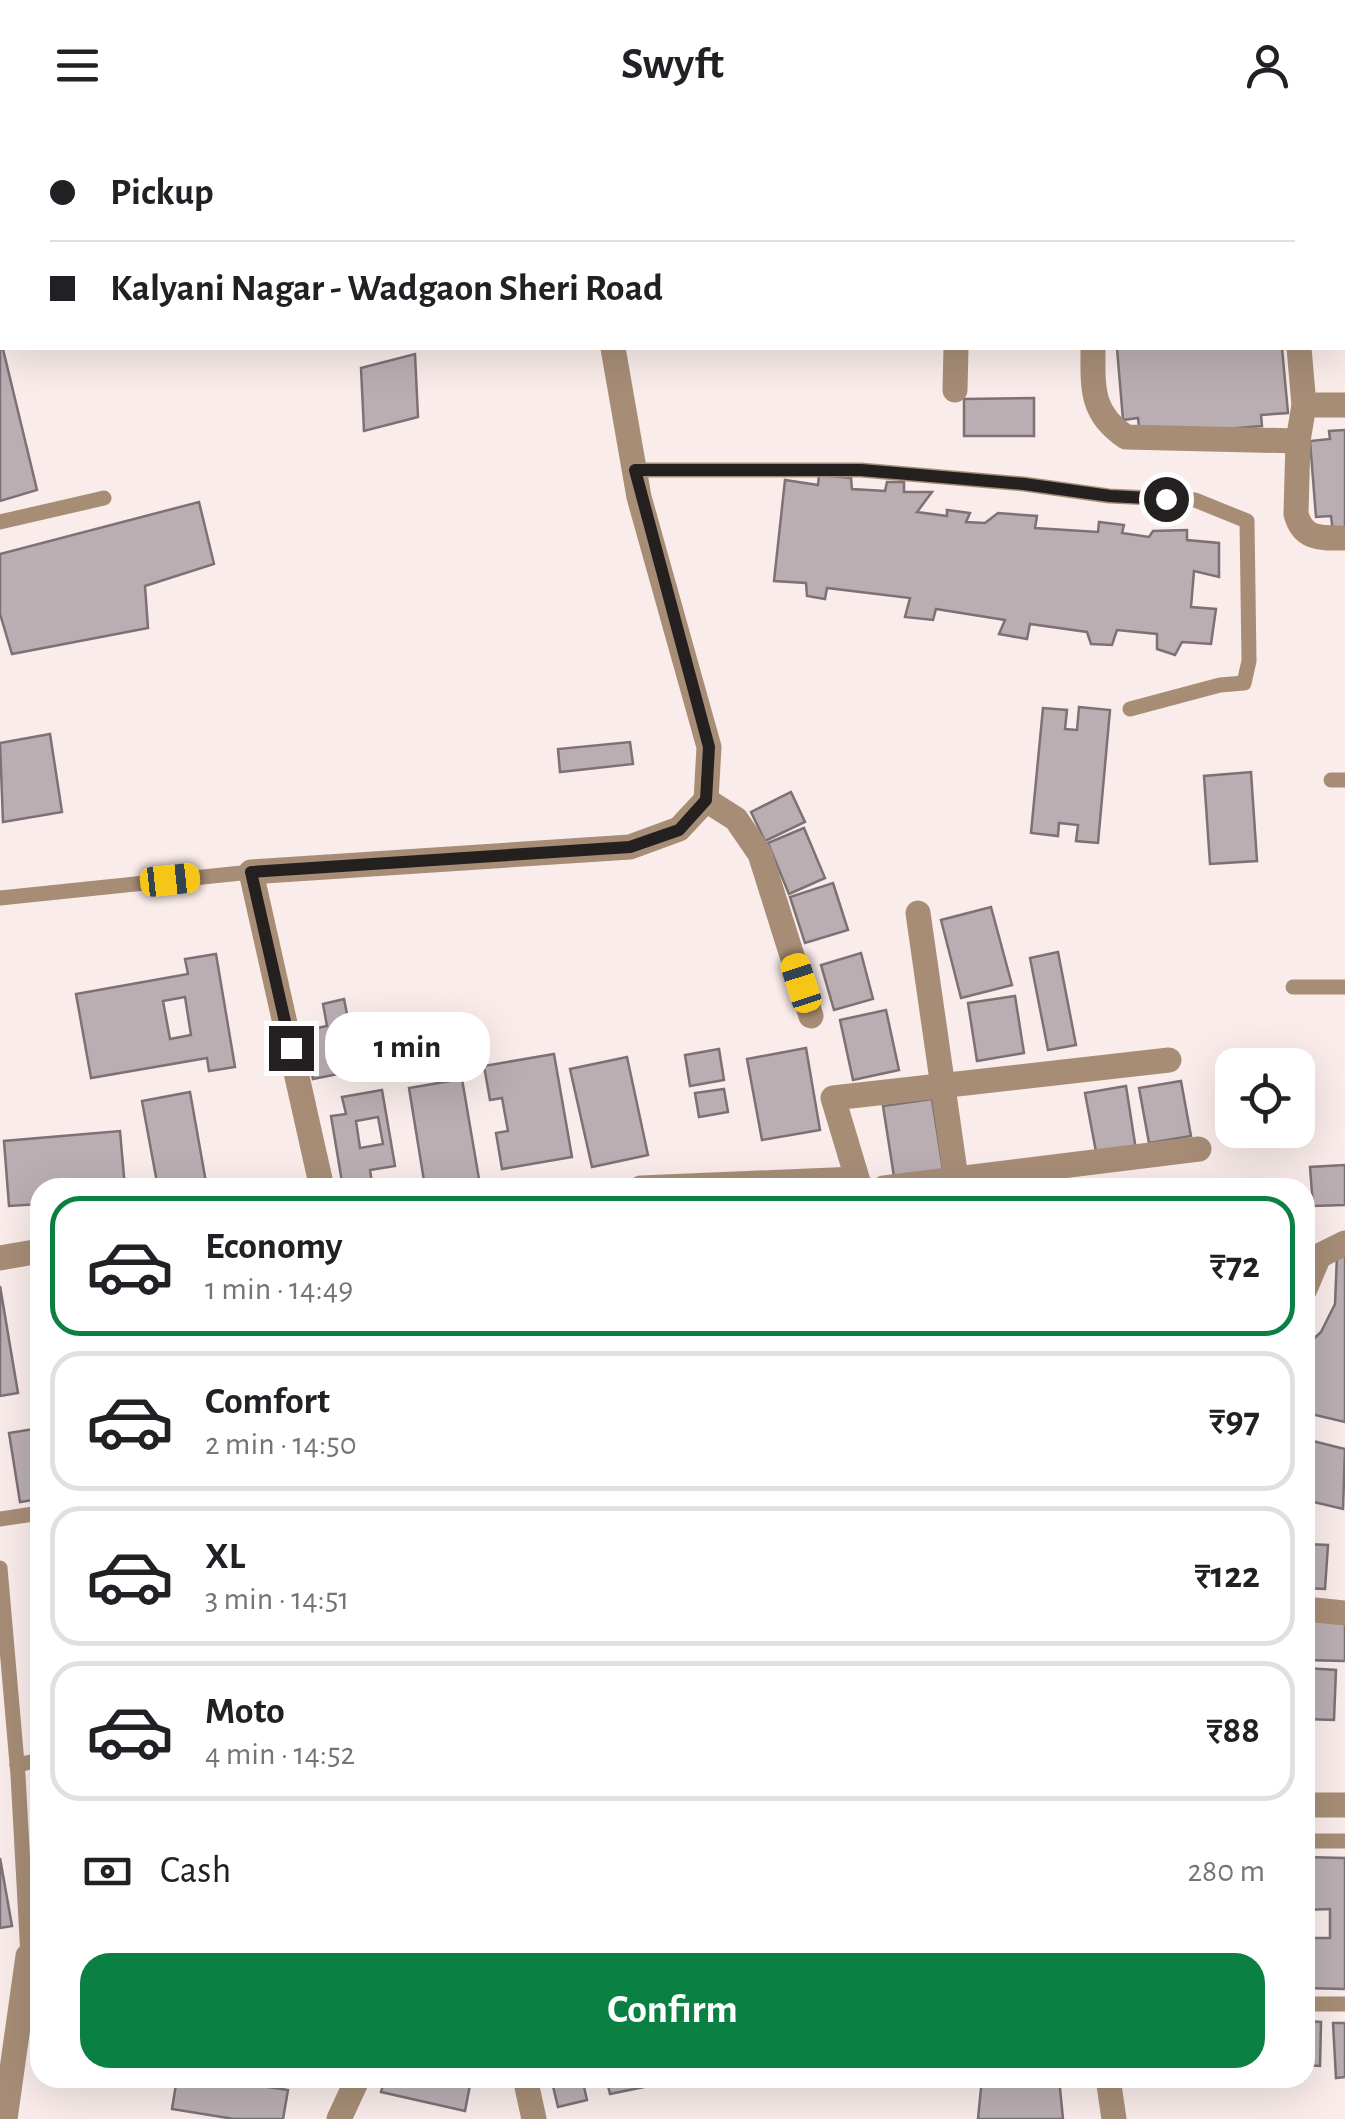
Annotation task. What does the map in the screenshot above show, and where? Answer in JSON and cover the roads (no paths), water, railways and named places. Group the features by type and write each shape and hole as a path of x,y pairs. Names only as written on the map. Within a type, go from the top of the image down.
{"street":[{"path":"320,1178 251,872 630,847 679,830 706,800 709,747 635,470 613,350"},
{"path":"954,390 956,350"},
{"path":"1093,350 1094,396 1108,424 1126,437 1298,441"},
{"path":"1299,350 1304,405 1298,441 1296,514 1304,532 1316,538 1345,538"},
{"path":"1304,405 1345,405"},
{"path":"706,800 736,819 760,854 811,1016"},
{"path":"918,913 956,1178 1199,1148"},
{"path":"856,1178 832,1098 1170,1060"},
{"path":"1315,1265 1319,1256 1345,1242"},
{"path":"0,1258 30,1253"},
{"path":"1315,1610 1345,1613"},
{"path":"1315,1805 1345,1805"},
{"path":"5,2119 28,1956"},
{"path":"340,2119 354,2088"},
{"path":"527,2088 534,2119"},
{"path":"1109,2088 1114,2119"}],"lane":[{"path":"635,470 861,470 1024,484 1110,496 1194,500 1247,521 1248,661 1244,683 1220,684 1130,709"},
{"path":"0,522 104,498"},
{"path":"0,898 251,872"},
{"path":"1293,987 1345,987"},
{"path":"0,1520 30,1515"},
{"path":"0,1568 18,1765 28,1956"},
{"path":"18,1765 30,1762"},
{"path":"1315,1841 1345,1842"},
{"path":"1315,2004 1345,2004"}]}
